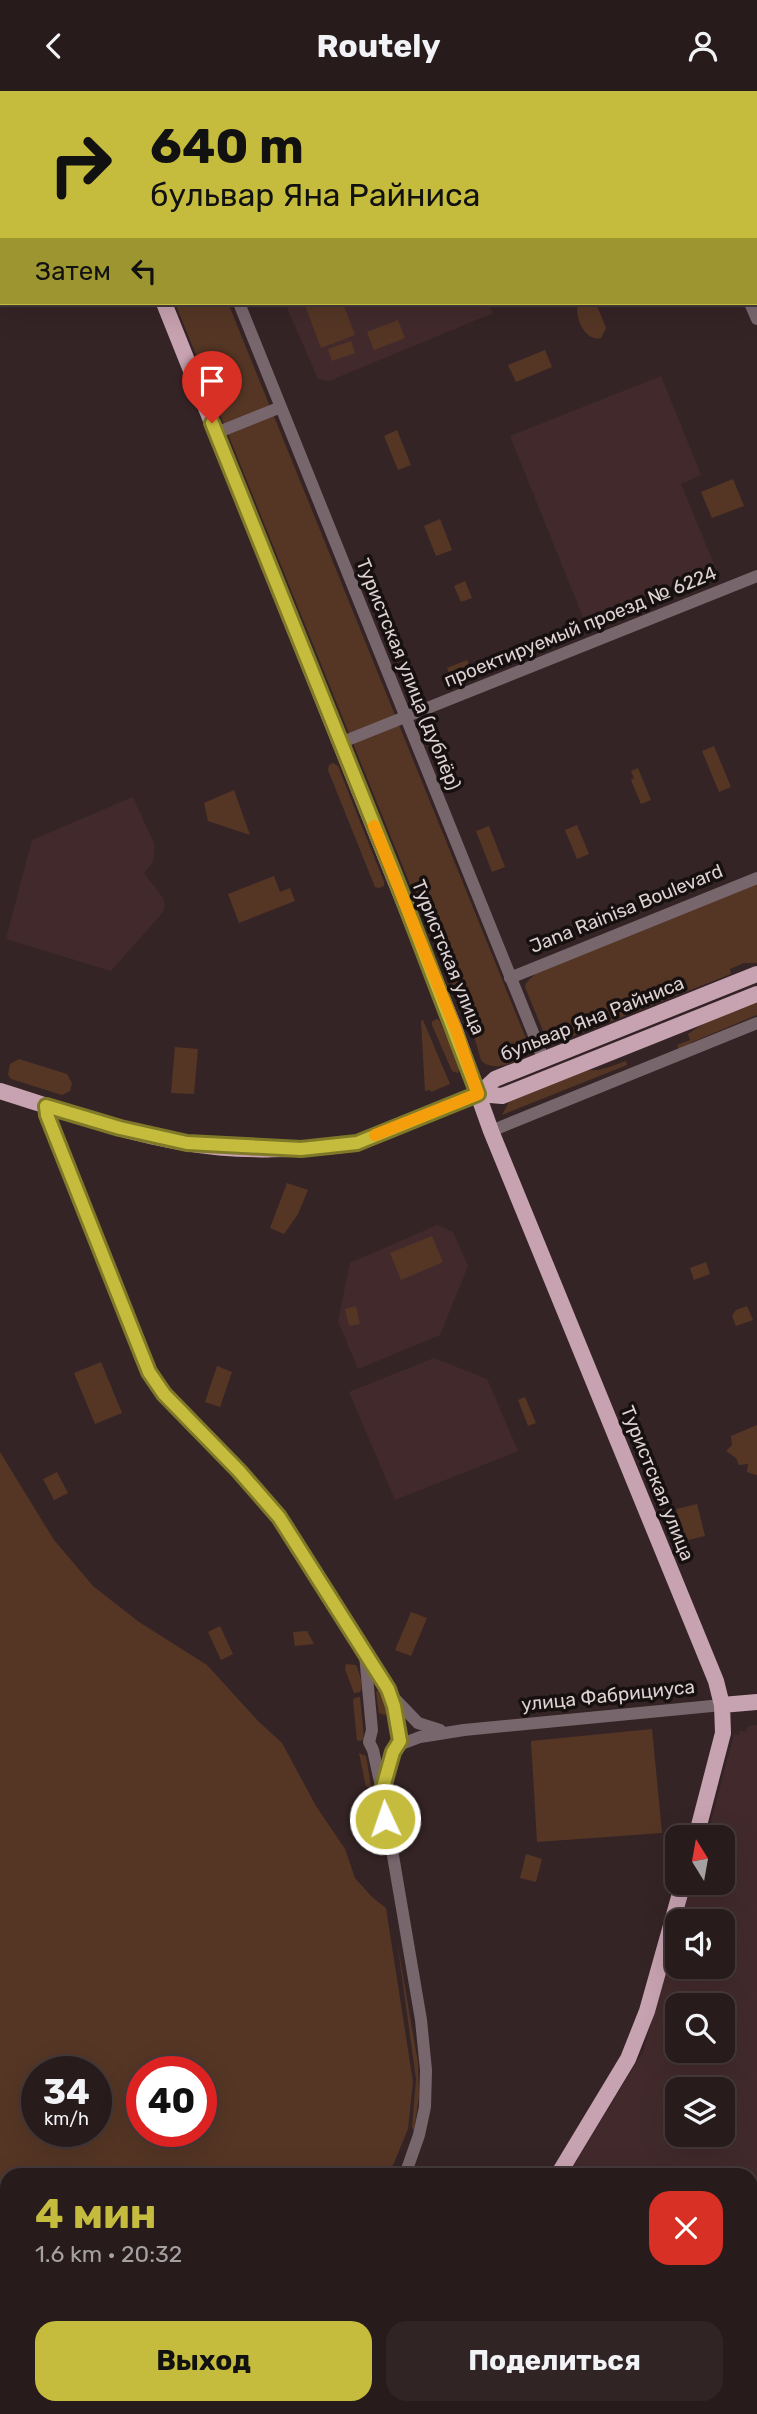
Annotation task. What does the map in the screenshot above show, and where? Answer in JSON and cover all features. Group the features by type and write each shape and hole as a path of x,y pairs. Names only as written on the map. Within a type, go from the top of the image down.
{"main road":[{"name":"Туристская улица","path":"165,305 456,1030 491,1132 701,1642 722,1705 723,1733 699,1825"},
{"name":"бульвар Яна Райниса","path":"0,1091 120,1128 187,1143 301,1149 357,1143 478,1094 495,1079 757,974"},
{"path":"478,1094 502,1097 757,994"},
{"name":"улица Фабрициуса","path":"722,1705 757,1702"},
{"path":"562,2168 628,2059 647,2011 680,1895"}],"street":[{"name":"Туристская улица (дублёр)","path":"240,305 544,1060"},
{"path":"216,433 281,407"},
{"name":"проектируемый проезд № 6224","path":"340,743 757,576"},
{"name":"Jana Rainisa Boulevard","path":"510,978 757,878"},
{"path":"491,1132 757,1023"},
{"path":"46,1106 50,1123 155,1381 279,1517 388,1689 412,1719 440,1730"},
{"path":"365,1654 372,1730 369,1738 382,1791 421,2020 426,2070 425,2107 419,2136 408,2168"},
{"path":"382,1791 397,1740 394,1706 388,1689"},
{"name":"улица Фабрициуса","path":"397,1740 464,1730 722,1705"},
{"path":"372,1730 378,1725 386,1724 397,1740"},
{"name":"улица Фабрициуса","path":"397,1740 440,1730 464,1730"},
{"path":"373,1750 380,1755 397,1740"}],"shaded area":[{"path":"176,305 229,305 529,1046 527,1052 508,1064 486,1064 481,1060 464,1001 458,1003"},
{"path":"286,305 489,305 493,313 329,381 318,379"},
{"path":"305,305 344,305 355,335 321,348"},
{"path":"578,305 597,305 606,328 601,338 590,336 586,332 579,321"},
{"path":"398,320 405,338 374,350 367,332"},
{"path":"351,341 355,353 332,361 328,349"},
{"path":"545,350 552,367 516,382 508,365"},
{"path":"661,376 701,475 681,484 716,569 585,622 510,436"},
{"path":"397,430 411,465 398,470 384,436"},
{"path":"733,479 744,506 712,518 701,492"},
{"path":"440,519 452,550 436,556 424,526"},
{"path":"465,581 472,598 461,602 454,586"},
{"path":"467,660 471,671 452,679 447,668"},
{"path":"714,746 731,787 719,792 702,751"},
{"path":"333,763 338,766 384,882 384,886 379,888 375,887 328,770"},
{"path":"638,768 651,800 641,804 631,780 634,778 631,771"},
{"path":"234,790 250,835 208,821 204,803"},
{"path":"133,797 155,846 153,862 144,873 163,898 165,905 163,912 111,971 6,939 32,840"},
{"path":"577,825 589,854 577,859 565,830"},
{"path":"489,826 505,867 492,872 476,831"},
{"path":"274,876 280,892 290,888 295,901 239,923 228,894"},
{"path":"757,884 757,963 744,963 730,969 731,974 561,1041 546,1038 525,987 537,972"},
{"path":"757,1002 757,1015 679,1050 677,1045 690,1040 688,1034 703,1024"},
{"path":"436,1019 439,1020 460,1068 458,1073 452,1071 432,1025"},
{"path":"423,1020 450,1084 431,1092 425,1091"},
{"path":"175,1047 198,1049 194,1094 171,1093"},
{"path":"19,1059 67,1074 72,1083 70,1091 62,1095 11,1079 8,1075 10,1064"},
{"path":"626,1061 627,1065 502,1115 510,1100 588,1070 602,1069"},
{"path":"287,1183 308,1190 298,1214 284,1234 270,1228"},
{"path":"437,1225 453,1232 468,1266 440,1335 358,1369 338,1321 350,1263"},
{"path":"432,1236 443,1262 401,1280 390,1253"},
{"path":"706,1262 710,1274 694,1280 690,1268"},
{"path":"356,1306 360,1324 349,1326 345,1309"},
{"path":"747,1306 753,1320 736,1326 732,1316 736,1310"},
{"path":"434,1358 487,1379 518,1451 395,1500 349,1392"},
{"path":"101,1362 122,1413 95,1424 74,1373"},
{"path":"217,1366 232,1372 220,1407 205,1402"},
{"path":"525,1397 536,1423 528,1426 518,1400"},
{"path":"757,1425 756,1475 747,1472 748,1464 739,1465 736,1458 726,1451 732,1445 731,1436"},
{"path":"0,1452 54,1540 93,1586 139,1622 207,1665 282,1743 316,1806 345,1849 355,1878 386,1908 413,2082 408,2129 392,2168 0,2168"},
{"path":"57,1472 68,1493 54,1500 43,1479"},
{"path":"697,1504 705,1536 684,1541 676,1509"},
{"path":"411,1612 427,1618 411,1656 395,1650"},
{"path":"220,1626 233,1654 221,1660 208,1632"},
{"path":"307,1631 314,1644 295,1646 293,1632"},
{"path":"346,1664 356,1665 360,1675 360,1692 354,1693 345,1669"},
{"path":"379,1689 390,1711 385,1715 379,1713 376,1692"},
{"path":"360,1697 364,1739 360,1741 357,1740 353,1701 354,1698"},
{"path":"757,1725 757,2168 572,2168 643,2052 665,1974 665,1979 735,1979 735,1909 683,1909 687,1895 735,1895 735,1825 710,1825 734,1734 739,1735 740,1731 746,1732 748,1726"},
{"path":"652,1729 662,1833 537,1842 531,1741"},
{"path":"359,1753 366,1756 371,1786 366,1787"},
{"path":"526,1854 542,1859 536,1882 520,1878"},
{"path":"397,1941 418,2063 419,2096 414,2131 412,2127 416,2079"}],"slow traffic":[{"path":"374,826 456,1030 478,1094 375,1135"}],"route":[{"path":"212,423 456,1030 478,1094 357,1143 301,1149 187,1143 120,1128 46,1106 47,1115 149,1372 164,1394 225,1456 279,1517 388,1689 400,1741 393,1752 382,1791 385,1819"}]}
